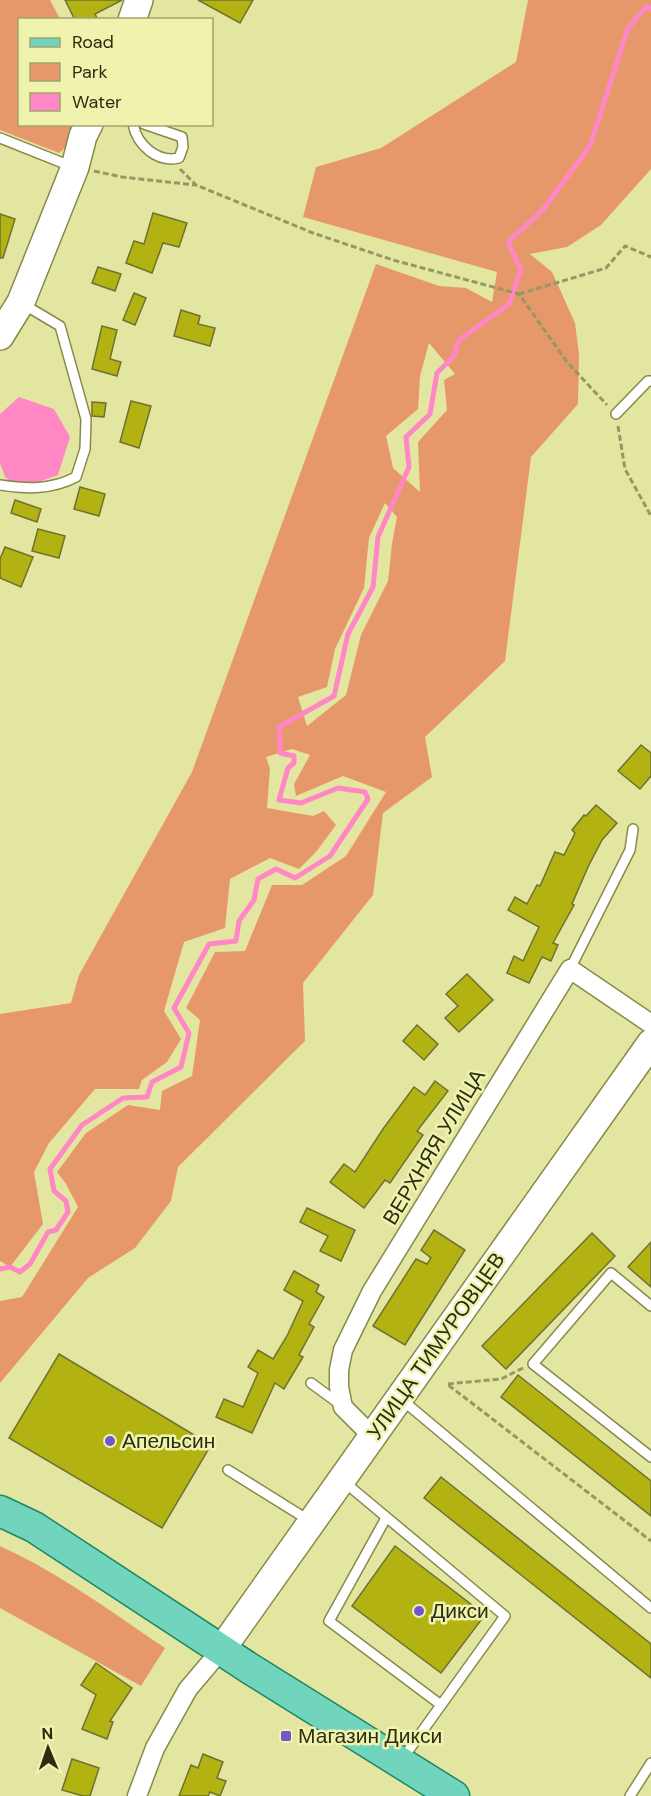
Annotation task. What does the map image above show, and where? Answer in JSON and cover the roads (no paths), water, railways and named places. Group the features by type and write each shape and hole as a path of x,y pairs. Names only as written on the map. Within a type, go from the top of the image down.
{"main road":[{"path":"0,1510 43,1533 221,1650 454,1796"}],"street":[{"path":"133,18 139,0"},
{"path":"0,336 21,302 75,167 88,126"},
{"path":"570,969 651,1024"},
{"name":"ВЕРХНЯЯ УЛИЦА","path":"343,1407 339,1387 339,1370 343,1350 372,1291 570,969"},
{"name":"УЛИЦА ТИМУРОВЦЕВ","path":"221,1650 651,1043"},
{"path":"343,1407 372,1436"},
{"path":"137,1796 156,1748 188,1689 221,1650"}],"lane":[{"path":"133,126 135,136 152,154 170,160 179,158 183,147 182,137 150,126"},
{"path":"0,138 75,167"},
{"path":"0,485 30,489 63,484 76,477 84,449 86,419 60,327 21,302"},
{"path":"615,414 648,381 651,381"},
{"path":"570,969 630,850 633,829"},
{"path":"651,1306 611,1273 533,1364 651,1457"},
{"path":"311,1383 343,1407"},
{"path":"399,1398 651,1608"},
{"path":"228,1470 311,1522"},
{"path":"341,1480 505,1616 400,1762"},
{"path":"386,1518 329,1621 441,1705"},
{"path":"630,1796 651,1763"}],"water":[{"path":"19,397 54,409 70,437 58,475 21,488 5,477 0,463 0,414"}],"waterway":[{"path":"0,1269 10,1267 20,1272 30,1264 48,1232 56,1230 68,1212 66,1201 54,1191 50,1169 82,1125 123,1098 147,1097 152,1082 181,1067 189,1033 174,1008 209,944 236,941 239,921 254,900 258,879 276,869 295,878 330,856 368,799 365,792 338,788 301,803 279,800 288,768 294,763 294,756 280,753 279,727 334,696 348,634 373,587 378,537 409,467 406,437 430,414 437,373 454,356 459,340 509,304 521,270 508,242 542,211 590,146 628,28 647,6 651,9"}],"place":[{"name":"Апельсин","path":"110,1441"},
{"name":"Дикси","path":"419,1611"},
{"name":"Магазин Дикси","path":"286,1736"}]}
